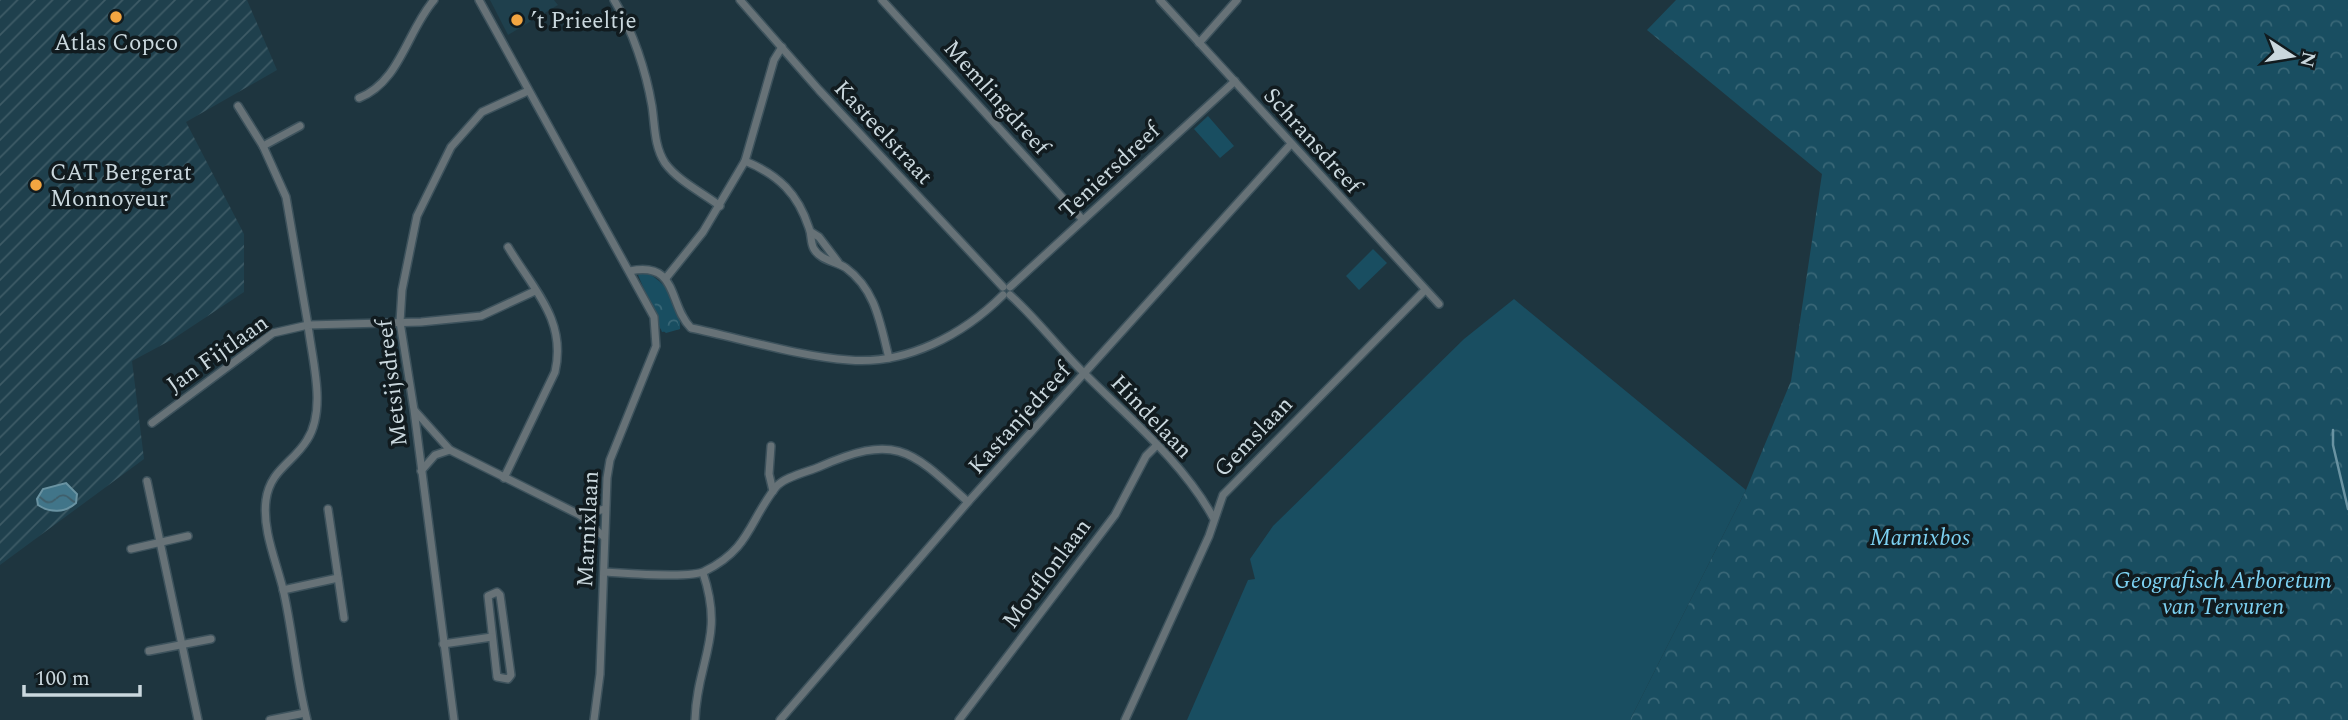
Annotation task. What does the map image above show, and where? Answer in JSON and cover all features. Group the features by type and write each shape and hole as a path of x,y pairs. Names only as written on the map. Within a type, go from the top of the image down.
{"street":[{"path":"359,97 377,91 391,74 422,13 434,0"},
{"name":"Marnixlaan","path":"478,0 654,317 656,346 610,460 605,509 600,674 594,720"},
{"path":"614,0 641,62 652,104 656,144 666,164 678,177 720,206"},
{"name":"Kasteelstraat","path":"740,0 1085,374"},
{"name":"Memlingdreef","path":"882,0 1083,220"},
{"name":"Schransdreef","path":"1160,0 1290,145 1439,304"},
{"path":"1199,43 1237,0"},
{"path":"630,271 642,269 666,278 720,206 745,161 774,60 782,47"},
{"name":"Teniersdreef","path":"666,278 677,297 682,319 691,328 849,360 889,358 932,345 957,332 1006,291 1235,81"},
{"name":"Metsijsdreef","path":"454,720 400,321 407,258 417,216 439,168 466,127 482,113 528,91"},
{"path":"237,106 263,146 286,197 308,325 317,412 314,428 299,451 272,479 265,504 266,521 283,590 306,716 270,720"},
{"path":"263,146 300,126"},
{"name":"Kastanjedreef","path":"780,720 968,502 1290,145"},
{"path":"745,161 764,169 793,192 811,232 819,237 838,262 867,288 876,306 889,358"},
{"path":"504,478 555,372 559,354 555,322 508,247"},
{"name":"Gemslaan","path":"1125,720 1223,495 1426,290"},
{"name":"Jan Fijtlaan","path":"152,423 273,333 308,325 481,316 535,291"},
{"name":"Hindelaan","path":"1085,374 1141,424 1205,502 1214,520"},
{"path":"414,410 450,450 580,515 604,537"},
{"name":"Mouflonlaan","path":"959,720 1115,515 1146,456 1157,445"},
{"path":"771,446 769,474 773,491"},
{"path":"604,572 703,573 742,543 778,484 864,450 894,448 930,467 968,502"},
{"path":"421,471 435,454 450,450"},
{"path":"147,481 198,720"},
{"path":"328,509 344,618"},
{"path":"580,515 605,509"},
{"path":"131,549 188,536"},
{"path":"695,720 696,696 709,653 713,611 703,573"},
{"path":"283,590 338,578"},
{"path":"497,592 500,595 511,675 508,679 497,677 492,637 488,596 497,592"},
{"path":"443,644 492,637"},
{"path":"149,651 211,639"}],"shaded area":[{"path":"0,0 247,0 277,70 186,122 244,234 244,292 173,339 132,361 144,459 0,565"},
{"name":"’t Prieeltje","path":"490,0 554,0 558,5 508,35"}],"green space":[{"name":"Marnixbos","path":"1676,0 2348,0 2348,720 1630,720 1746,490 1791,381 1822,174 1647,30"},
{"path":"1208,116 1234,146 1220,158 1194,129"},
{"path":"1373,249 1387,263 1359,290 1346,276"},
{"path":"645,272 660,281 671,295 678,312 680,329 662,332 638,275"},
{"path":"661,295 672,303 680,329 666,333 660,328 653,297"},
{"path":"1514,299 1746,490 1630,720 1187,720 1248,580 1255,579 1250,559 1273,526 1464,339"}],"water":[{"path":"66,483 77,494 76,503 57,511 38,505 37,499 43,489"}],"waterway":[{"path":"2333,430 2333,445 2348,509"}],"place":[{"name":"Atlas Copco","path":"116,17"},
{"name":"’t Prieeltje","path":"517,20"},
{"name":"CAT Bergerat Monnoyeur","path":"36,185"}],"park label":[{"name":"Geografisch Arboretum van Tervuren","path":"2223,593"}]}
